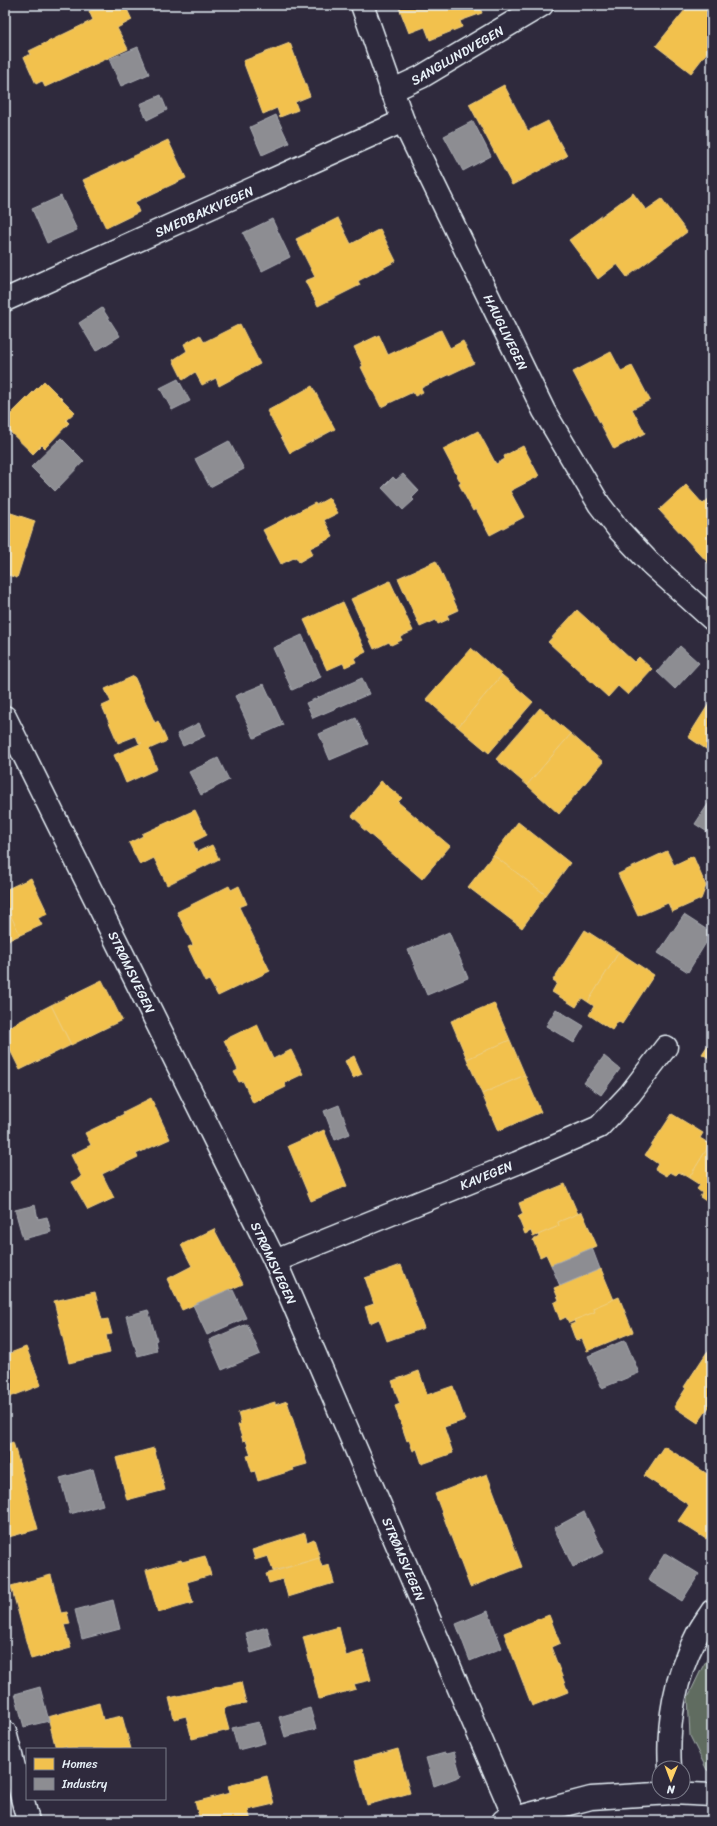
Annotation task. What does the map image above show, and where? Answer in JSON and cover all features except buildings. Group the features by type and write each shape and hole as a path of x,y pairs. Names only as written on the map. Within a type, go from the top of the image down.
{"street":[{"name":"HAUGLIVEGEN","path":"362,5 391,91 403,121 544,411 599,504 619,530 650,563 712,619"},
{"name":"SANGLUNDVEGEN","path":"391,91 421,77 542,5"},
{"name":"SMEDBAKKVEGEN","path":"5,300 403,121"},
{"name":"STRØMSVEGEN","path":"5,717 275,1261 511,1820"},
{"name":"KAVEGEN","path":"275,1261 517,1163 599,1127 630,1094 666,1046"},
{"path":"669,1760 668,1744 677,1683 695,1637 712,1611"},
{"path":"5,1732 28,1821"},
{"path":"691,1793 712,1795"},
{"path":"511,1820 591,1798 651,1794"}],"green space":[{"path":"712,1651 712,1771 707,1770 690,1736 688,1697"}]}
